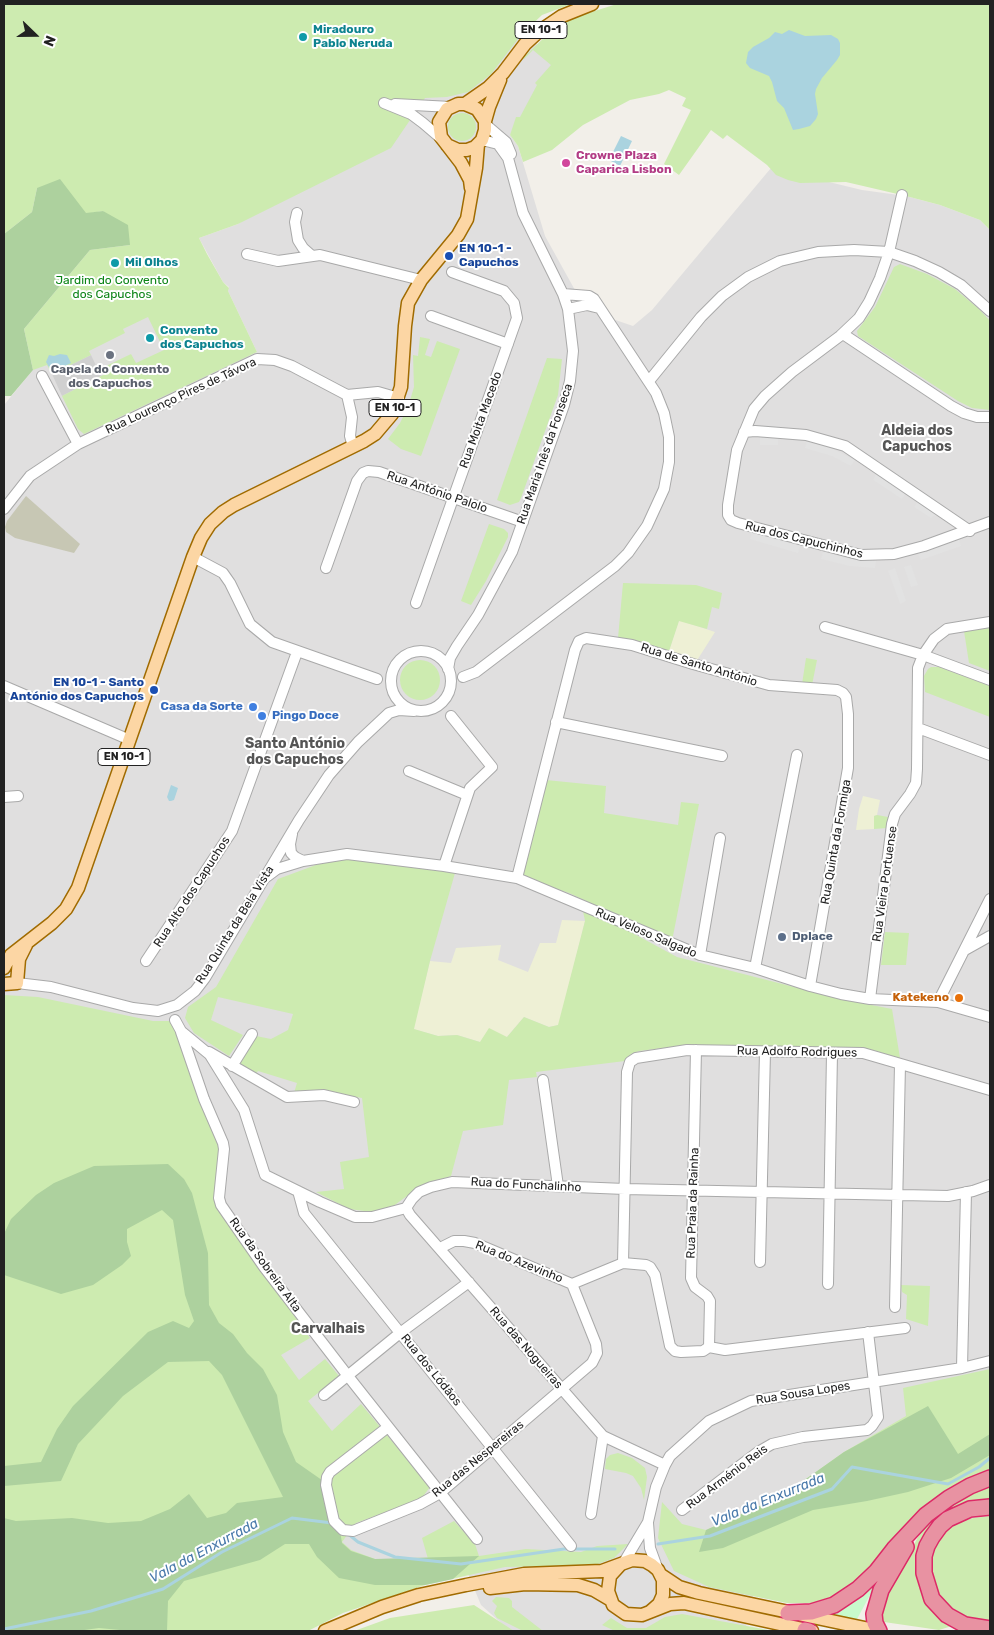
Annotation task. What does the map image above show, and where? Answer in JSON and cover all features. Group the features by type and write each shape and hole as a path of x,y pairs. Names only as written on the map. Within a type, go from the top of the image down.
{"highway":[{"path":"788,1613 811,1612 834,1605 858,1589 876,1572 920,1521 949,1498 970,1486 990,1478"},
{"path":"990,1507 970,1509 948,1519 940,1526 927,1546 924,1556 924,1573 932,1599 947,1616 965,1625 990,1629"},
{"path":"879,1631 875,1623 874,1614 881,1590 920,1521"}],"main road":[{"name":"EN 10-1","path":"451,106 465,104 488,88 525,44 544,27 562,16 592,4"},
{"name":"EN 10-1","path":"4,968 11,955 66,909 78,888 193,557 201,538 210,524 224,512 375,434 392,414 399,398 403,372 408,303 421,280 464,228 469,212 480,142 484,135 485,123 502,73"},
{"path":"465,104 477,109 485,123"},
{"path":"451,106 443,113 439,122 440,132 445,143 454,149 462,150 471,149 480,142"},
{"name":"EN 10-1","path":"445,143 458,157 468,174 472,190"},
{"name":"EN 10-1","path":"18,983 19,959 29,941"},
{"path":"4,984 18,983"},
{"path":"325,1631 382,1607 466,1585 524,1574 596,1572 632,1560 645,1561 684,1589 788,1613 879,1631"},
{"path":"622,1563 613,1572 608,1581 608,1591 617,1609 626,1614 636,1616 670,1604 691,1604 809,1631"},
{"path":"651,1612 659,1604 663,1595 664,1585 660,1573"},
{"path":"339,1631 405,1606 452,1595 525,1584 578,1585 594,1590 611,1600"}],"street":[{"path":"445,143 424,123 411,114 384,103 451,106"},
{"name":"Rua Maria Inês da Fonseca","path":"485,123 502,137 509,146 512,155 511,168"},
{"name":"Rua Maria Inês da Fonseca","path":"448,669 450,658 478,615 512,552 564,405 570,381 574,351 568,309 563,294 523,213 506,154 498,144 480,142"},
{"name":"Rua dos Capuchinhos","path":"902,195 888,252 869,302 859,318 842,334 792,372 765,396 754,409 737,450 728,515 731,520 738,523 861,555 894,554 970,531 990,522"},
{"path":"297,213 296,230 298,240 303,248 312,256"},
{"path":"649,381 701,317 722,296 748,276 780,261 818,252 854,250 888,252 915,261 961,285 990,311"},
{"path":"247,254 278,261 320,255 421,280"},
{"name":"Rua Moita Macedo","path":"416,603 517,318 514,303 504,291 452,272"},
{"path":"429,710 438,706 453,686 463,677 476,672 615,566 628,553 647,526 664,489 670,450 667,425 658,398 649,381 594,299 589,296 563,294"},
{"path":"568,309 587,304 599,308"},
{"path":"431,316 508,344"},
{"path":"842,334 951,406 977,417 990,417"},
{"name":"Rua Lourenço Pires de Távora","path":"4,509 30,476 78,444 257,359 275,360 292,366 347,395"},
{"path":"42,376 78,444"},
{"path":"353,447 350,436 352,417 347,395 378,392 399,398"},
{"path":"744,432 755,430 806,435 845,446 970,531"},
{"name":"Rua António Palolo","path":"326,568 357,481 363,473 374,470 522,522"},
{"path":"193,557 223,573 230,583 250,624 260,634 272,642 296,652 377,679 392,691 399,702 414,711"},
{"path":"923,655 934,639 947,630 990,622"},
{"path":"826,627 923,655 990,680"},
{"name":"Rua de Santo António","path":"556,722 577,646 586,638 632,645 754,682 770,685 831,689 843,693 846,698"},
{"name":"Rua Maria Inês da Fonseca","path":"437,656 457,646"},
{"path":"377,679 393,670 401,659 408,654 418,651 437,656 455,675 463,677"},
{"name":"Rua Alto dos Capuchos","path":"146,961 232,831 296,652"},
{"name":"Rua Vieira Portuense","path":"870,999 892,824 895,814 916,784 917,676 923,655"},
{"path":"444,866 467,795 473,784 492,767 445,706 450,686 448,669"},
{"path":"389,713 393,703 393,670"},
{"path":"4,686 130,740"},
{"name":"Rua Quinta da Formiga","path":"810,986 848,768 848,714 846,698"},
{"path":"389,713 400,710 429,710 451,716"},
{"name":"Rua Quinta da Bela Vista","path":"18,983 51,987 133,1008 158,1011 180,1003 195,990 204,978 313,797 341,760 389,713"},
{"path":"517,878 556,722 722,756"},
{"path":"918,728 990,755"},
{"path":"755,968 797,756"},
{"path":"409,771 467,795"},
{"path":"4,797 18,796"},
{"path":"293,831 290,844 291,852 295,857 304,861"},
{"path":"700,955 720,838"},
{"path":"285,867 279,860 279,854 291,852"},
{"name":"Rua Veloso Salgado","path":"265,878 271,872 304,861 347,854 444,866 517,878 700,955 755,968 810,986 870,999 938,1002 990,1017"},
{"path":"938,1002 990,899"},
{"path":"965,950 990,936"},
{"path":"175,1020 180,1003"},
{"path":"165,1010 175,1020 181,1031 206,1050 286,1097 324,1095 354,1102"},
{"name":"Rua da Sobreira Alta","path":"181,1031 204,1099 224,1149 219,1198 221,1205 264,1267 477,1539"},
{"path":"232,1066 252,1034"},
{"path":"206,1050 244,1110 265,1175 355,1217 372,1217 406,1208"},
{"name":"Rua Adolfo Rodrigues","path":"625,1189 627,1072 630,1062 640,1057 696,1050 864,1053 990,1090"},
{"name":"Rua Praia da Rainha","path":"696,1050 691,1278 695,1287 707,1296 710,1301 710,1342 708,1347"},
{"path":"760,1262 765,1052"},
{"path":"828,1284 832,1053"},
{"path":"895,1307 900,1064"},
{"path":"543,1080 558,1186"},
{"name":"Rua do Funchalinho","path":"406,1208 420,1192 448,1182 625,1189 948,1196 990,1185"},
{"path":"623,1263 625,1189"},
{"name":"Rua dos Lódãos","path":"298,1191 304,1213 571,1546"},
{"path":"962,1368 966,1192"},
{"name":"Rua das Nogueiras","path":"406,1208 410,1215 603,1436 665,1465"},
{"name":"Rua do Azevinho","path":"440,1248 454,1241 475,1243 572,1284 623,1263 646,1265 653,1271 668,1340 673,1349 681,1352 700,1351 708,1347"},
{"path":"324,1395 400,1332 469,1282"},
{"name":"Rua das Nespereiras","path":"388,1427 328,1474 326,1486 336,1524 343,1530 353,1531 420,1504 440,1493 592,1363 597,1353 596,1344 572,1284"},
{"path":"708,1347 725,1350 905,1328"},
{"name":"Rua Arménio Reis","path":"682,1510 758,1452 772,1444 796,1438 867,1430 876,1422 878,1417 868,1332"},
{"name":"Rua Sousa Lopes","path":"660,1573 650,1548 648,1522 656,1486 670,1456 710,1421 752,1401 962,1368 990,1361"},
{"path":"592,1514 603,1436"},
{"name":"Rua Sousa Lopes","path":"622,1563 648,1522"}],"shaded area":[{"path":"515,17 543,52 555,63 523,118 510,135 518,146 545,236 586,310 633,326 652,310 771,168 862,190 906,196 940,205 980,220 990,230 990,1462 756,1583 745,1631 510,1631 481,1605 463,1562 322,1558 4,1244 4,405 33,370 90,250 248,356 257,352 228,291 229,287 223,282 199,238 238,224 434,85"},
{"path":"91,355 101,376 62,396 52,374"},
{"path":"760,437 778,437 778,445 760,445"},
{"path":"807,441 829,447 855,460 851,466 832,456 805,448"},
{"path":"876,474 906,493 902,499 873,480"},
{"path":"26,496 80,544 74,553 15,538 6,532 7,521"},
{"path":"918,501 937,514 931,518 914,507"},
{"path":"752,532 800,546 798,553 750,539"},
{"path":"959,539 961,546 921,560 918,554"},
{"path":"823,552 851,559 876,561 875,568 850,566 821,559"},
{"path":"911,565 918,585 911,587 904,567"},
{"path":"895,568 906,601 900,604 888,571"},
{"path":"679,620 715,632 696,662 686,656 669,651"},
{"path":"863,796 880,800 877,815 874,816 874,829 856,830"},
{"path":"562,920 585,921 559,1025 549,1027 524,1017 507,1037 480,1042 457,1035 438,1036 413,1029 430,961 451,963 456,948 501,945 498,960 528,972 540,943 556,943"}],"green space":[{"name":"Jardim do Convento dos Capuchos","path":"4,4 571,4 542,15 521,35 491,74 468,92 447,97 425,98 391,148 238,224 199,238 223,282 229,288 228,291 257,352 84,434 78,429 62,396 107,373 104,367 131,354 136,363 164,350 148,317 123,329 125,333 89,351 91,355 52,374 47,365 33,370 24,329 90,250 130,245 103,211 86,214 37,188 32,212 4,234"},
{"path":"617,4 990,4 990,230 980,220 940,205 906,196 846,182 800,183 788,180 776,175 767,165 727,135 723,139 711,130 679,175 664,164 691,110 682,106 686,98 669,90 630,100 583,125 552,150 523,162 518,146 510,135 516,117 520,117 537,85 535,83 551,65 533,50 523,58 550,32 567,21"},
{"path":"462,113 472,117 476,127 472,137 462,141 452,137 448,127 452,117"},
{"path":"60,179 86,213 103,211 128,225 130,245 90,250 24,329 33,370 11,396 4,396 4,234 32,212 37,188"},
{"path":"900,264 927,274 955,289 990,321 990,410 972,408 958,401 858,336 857,331 875,307 894,267"},
{"path":"420,337 430,339 425,355 431,357 437,341 460,349 421,456 401,449 388,439 400,423 408,407 414,387 413,355 418,356"},
{"path":"547,358 562,359 558,395 521,498 519,502 510,505 497,500"},
{"path":"489,524 504,529 508,533 508,537 486,581 471,605 461,601"},
{"path":"623,583 696,585 722,593 719,609 712,607 707,629 679,621 669,651 639,641 618,638"},
{"path":"990,627 990,671 969,663 964,631"},
{"path":"806,658 817,660 812,685 802,684"},
{"path":"420,660 434,666 440,680 434,694 420,700 406,694 400,680 406,666"},
{"path":"931,667 939,667 990,686 990,717 925,692 924,676"},
{"path":"546,780 606,786 604,813 678,825 681,802 699,804 672,941 569,893 521,877"},
{"path":"874,816 888,817 887,828 874,829"},
{"path":"332,859 373,860 455,873 430,961 414,1029 438,1036 457,1035 480,1042 489,1028 507,1037 524,1017 549,1027 558,1025 585,921 583,911 614,923 677,957 841,999 892,1009 900,1058 864,1048 687,1045 639,1051 631,1054 625,1061 536,1072 537,1077 509,1080 503,1125 463,1131 451,1176 422,1185 392,1207 372,1212 349,1209 316,1192 344,1189 340,1162 369,1157 362,1098 321,1091 294,1093 297,1083 258,1071 255,1075 236,1066 256,1036 271,1039 288,1030 293,1014 218,997 211,1020 243,1035 229,1056 194,1033 185,1018 188,1007 216,987 278,879"},
{"path":"885,932 909,933 906,965 881,965"},
{"path":"4,995 38,997 153,1021 171,1021 220,1145 214,1198 223,1216 310,1338 281,1355 299,1380 325,1359 339,1376 308,1401 332,1431 361,1404 430,1487 421,1499 356,1523 342,1542 351,1550 375,1559 428,1559 422,1538 454,1521 475,1544 479,1556 526,1549 581,1552 597,1546 628,1544 614,1558 595,1565 505,1567 425,1585 343,1613 308,1631 4,1631"},
{"path":"168,1164 184,1179 192,1193 208,1253 209,1305 219,1323 233,1334 247,1353 263,1369 277,1395 283,1432 296,1462 329,1485 337,1512 342,1543 351,1551 375,1559 479,1556 453,1579 425,1585 375,1585 339,1578 317,1557 309,1544 285,1544 260,1560 184,1581 168,1601 167,1631 130,1631 99,1628 77,1631 4,1631 4,1518 16,1521 72,1518 108,1523 141,1521 170,1509 189,1494 207,1518 226,1513 237,1503 283,1497 222,1375 209,1361 168,1362 123,1396 78,1444 61,1481 4,1486 4,1466 41,1462 57,1429 73,1406 148,1332 173,1321 189,1328 194,1321 185,1295 173,1220 162,1210 127,1229 127,1242 131,1256 122,1265 93,1285 61,1294 4,1275 4,1234 11,1219 36,1195 54,1183 94,1166"},
{"path":"901,1285 930,1286 928,1326 906,1319 907,1295 902,1292"},
{"path":"990,1369 990,1470 929,1506 898,1532 862,1576 829,1603 787,1603 709,1587 674,1571 658,1538 662,1502 682,1524 706,1530 782,1496 844,1452 906,1416 903,1388"},
{"path":"928,1406 958,1454 990,1434 990,1455 951,1478 908,1492 813,1510 723,1548 699,1552 706,1530 782,1496 844,1452"},
{"path":"618,1453 632,1458 645,1468 647,1477 644,1500 641,1488 633,1476 605,1469 606,1459 610,1455"},
{"path":"990,1484 990,1501 953,1509 934,1520 922,1541 917,1569 952,1626 939,1630 884,1622 880,1612 889,1591 918,1537 930,1520 948,1505"},
{"path":"990,1516 990,1622 968,1618 948,1605 936,1590 931,1567 932,1553 942,1536 956,1523"},
{"path":"883,1571 856,1621 827,1615"},
{"path":"496,1597 509,1598 512,1601 512,1607 543,1631 523,1631 497,1618 494,1613 497,1606 492,1601"},
{"path":"474,1605 514,1631 354,1631 390,1618"},
{"path":"682,1614 773,1631 615,1631 602,1625 611,1618 627,1628 646,1628 665,1617"}],"water":[{"path":"789,30 805,36 831,35 838,39 840,43 840,55 816,89 818,114 816,119 810,126 793,130 784,108 777,101 769,76 750,68 746,63 748,52 753,47 769,38 775,32 782,34"},
{"path":"621,136 632,141 620,166 609,160"},
{"path":"49,355 67,355 71,363 52,372 46,362"},
{"path":"171,785 178,788 174,800 169,801 167,797"}],"waterway":[{"name":"Vala da Enxurrada","path":"658,1544 710,1536 832,1489 852,1467 948,1484 979,1467 990,1458"},
{"name":"Vala da Enxurrada","path":"4,1629 91,1611 163,1589 222,1552 292,1518 332,1523"},
{"name":"Vala da Enxurrada","path":"347,1533 358,1542 395,1557 461,1564 564,1549 615,1549"}],"place":[{"name":"Miradouro Pablo Neruda","path":"303,37"},
{"name":"Crowne Plaza Caparica Lisbon","path":"566,163"},
{"name":"EN 10-1 - Capuchos","path":"449,256"},
{"name":"Mil Olhos","path":"115,263"},
{"name":"Convento dos Capuchos","path":"150,338"},
{"name":"Capela do Convento dos Capuchos","path":"110,355"},
{"name":"EN 10-1 - Santo António dos Capuchos","path":"154,690"},
{"name":"Casa da Sorte","path":"253,707"},
{"name":"Pingo Doce","path":"262,716"},
{"name":"Dplace","path":"782,937"},
{"name":"Katekeno","path":"959,998"}],"district":[{"name":"Aldeia dos Capuchos","path":"917,440"},
{"name":"Santo António dos Capuchos","path":"295,752"},
{"name":"Carvalhais","path":"328,1329"}]}
